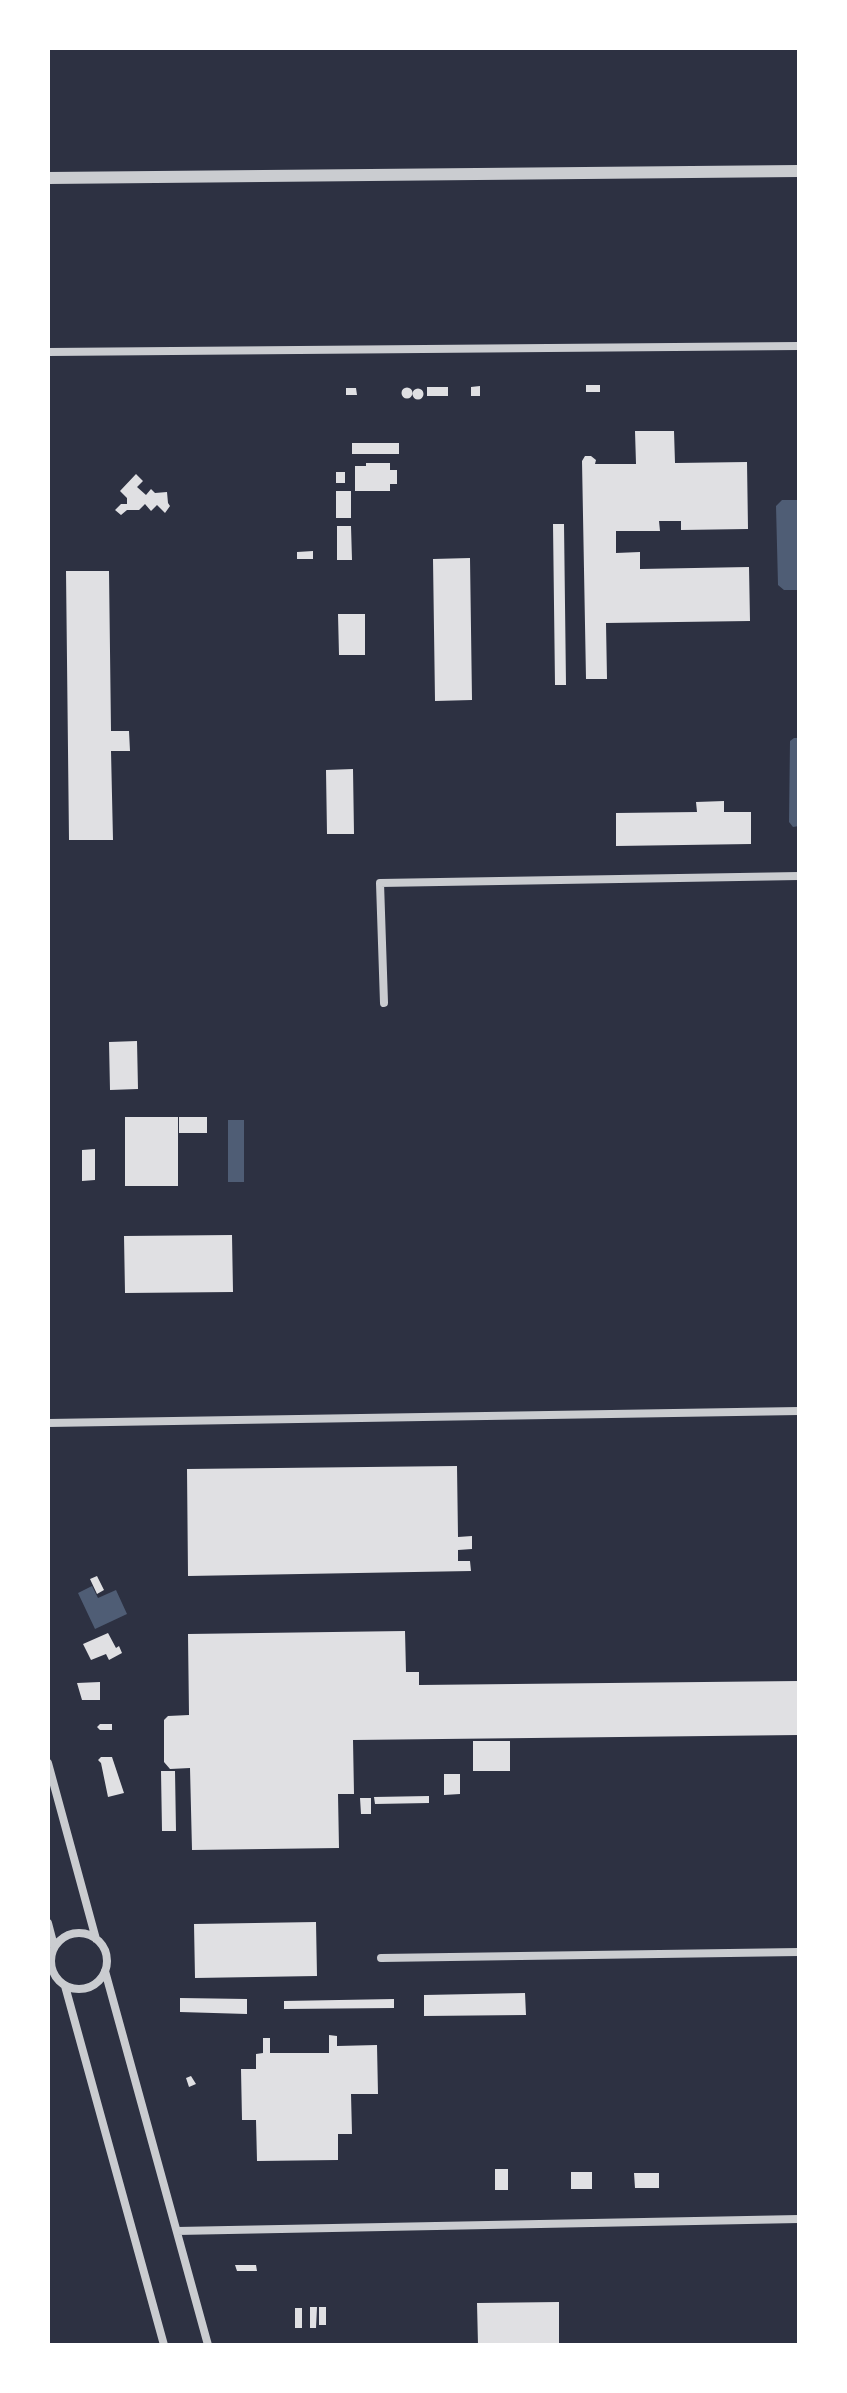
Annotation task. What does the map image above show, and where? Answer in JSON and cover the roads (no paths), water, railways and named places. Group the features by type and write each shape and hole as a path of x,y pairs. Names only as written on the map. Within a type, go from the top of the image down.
{"street":[{"path":"48,178 799,171"},
{"path":"48,352 799,346"},
{"path":"384,1003 380,883 799,876"},
{"path":"48,1423 799,1411"},
{"path":"48,1763 96,1939 105,1950 105,1971 208,2345"},
{"path":"48,1923 54,1946 49,1964 55,1977 65,1986 73,1989 89,1987 105,1971"},
{"path":"54,1946 66,1935 74,1933 96,1939"},
{"path":"381,1958 799,1952"},
{"path":"65,1986 164,2345"},
{"path":"177,2231 799,2219"}],"water":[{"path":"782,500 799,500 799,590 784,590 778,585 776,506"},
{"path":"799,738 799,826 793,827 789,822 790,741"},
{"path":"228,1120 244,1120 244,1182 228,1182"},
{"path":"92,1586 98,1598 116,1590 127,1614 95,1629 78,1593"}]}
